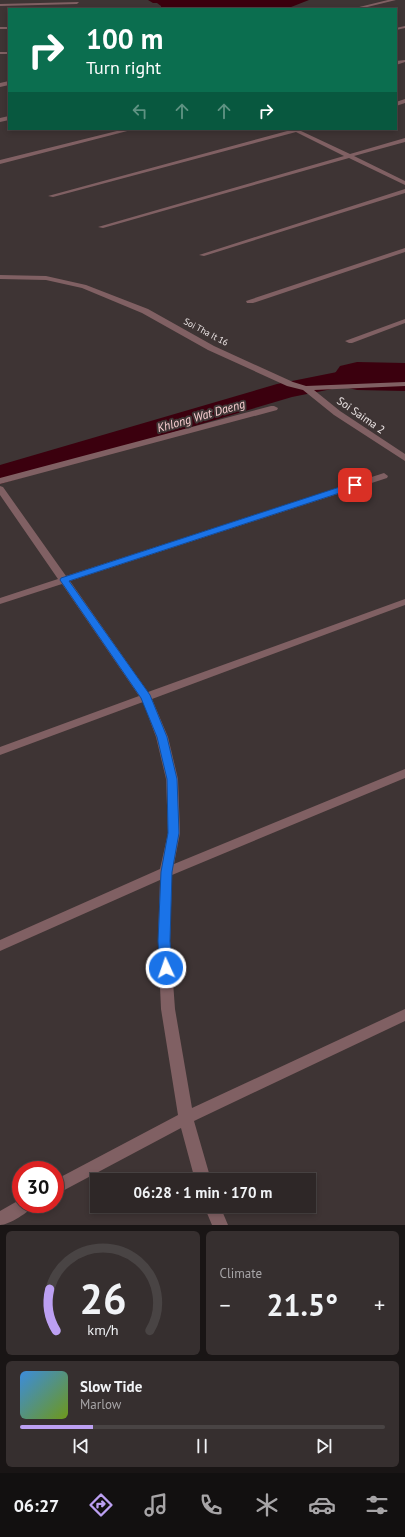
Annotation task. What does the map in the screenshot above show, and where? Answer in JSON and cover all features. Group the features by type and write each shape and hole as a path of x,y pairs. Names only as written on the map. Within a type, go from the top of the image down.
{"street":[{"path":"358,8 394,0"},
{"path":"0,5 77,1"},
{"path":"0,162 128,130"},
{"path":"51,196 297,130 405,183"},
{"path":"100,227 405,140"},
{"path":"202,255 405,191"},
{"path":"250,300 405,250"},
{"name":"Soi Tha It 16","path":"0,277 46,278 84,286 144,311 211,348 290,384 306,388 405,384"},
{"path":"349,341 405,321"},
{"name":"Soi Saima 2","path":"306,388 337,413 405,458"},
{"path":"0,481 274,408"},
{"path":"0,601 384,476"},
{"path":"0,489 146,698 162,737 172,779 174,833 166,872 164,941 168,1009 186,1118 201,1173"},
{"path":"0,751 405,602"},
{"path":"0,946 166,872 405,773"},
{"path":"64,1183 186,1118 405,1014"},
{"path":"0,1219 12,1212"},
{"path":"215,1213 220,1225"}],"shaded area":[{"path":"148,0 309,0 289,8 161,8 161,6 157,3 153,3"}],"waterway":[{"name":"Khlong Wat Daeng","path":"0,475 287,390 357,376"},
{"name":"Khlong Wat Daeng","path":"357,376 405,377"}],"route":[{"path":"166,968 164,941 166,872 174,833 172,779 162,737 146,698 64,580 355,485"}]}
